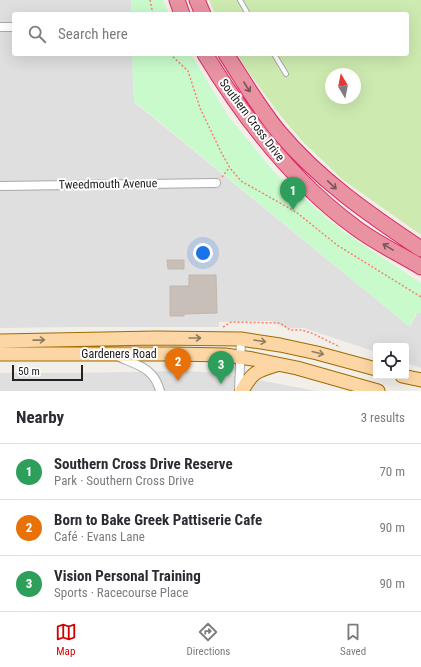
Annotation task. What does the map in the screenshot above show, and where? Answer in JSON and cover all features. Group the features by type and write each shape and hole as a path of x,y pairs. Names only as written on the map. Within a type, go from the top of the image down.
{"highway":[{"path":"177,0 181,12"},
{"path":"197,0 202,12"},
{"name":"Southern Cross Drive","path":"206,56 236,102 276,154 306,186 356,228 421,267"},
{"name":"Southern Cross Drive","path":"227,56 279,132 297,151 349,199 421,249"}],"main road":[{"name":"Gardeners Road","path":"0,341 156,338 240,339 280,345 317,353 373,368"},
{"name":"Gardeners Road","path":"0,354 198,354 240,357 278,364 378,391"},
{"path":"242,391 253,374 278,364"},
{"path":"409,377 421,380"}],"street":[{"path":"0,27 12,27"},
{"name":"Tweedmouth Avenue","path":"0,186 216,183"},
{"path":"239,391 240,339"},
{"path":"114,354 147,369 154,377 160,391"}],"lane":[{"path":"240,0 247,12"},
{"path":"275,56 286,74"}],"path":[{"path":"150,0 153,12"},
{"path":"172,56 188,71 200,108 230,168 241,181 296,212 337,245 421,297"},
{"path":"216,183 230,168"},
{"path":"222,328 231,322 280,323 290,330 302,330 314,334 342,348"}],"shaded area":[{"path":"0,0 131,0 131,12 12,12 12,56 132,56 134,102 410,327 417,313 421,313 421,368 409,364 409,343 373,343 373,351 304,328 286,328 271,321 219,322 219,327 0,328"},
{"path":"184,371 220,373 317,391 0,391 0,373"}],"green space":[{"path":"131,0 163,0 168,12 131,12"},
{"path":"209,0 421,0 421,235 343,180 302,141 280,115 238,56 409,56 409,12 214,12"},
{"path":"132,56 192,56 228,116 274,172 341,230 421,283 421,313 416,313 410,327 134,101"}],"building":[{"path":"167,260 184,260 184,269 168,269"},
{"path":"189,275 216,275 217,313 170,316 170,286 189,286"}],"place":[{"name":"Southern Cross Drive Reserve","path":"293,210"},
{"name":"Born to Bake Greek Pattiserie Cafe","path":"178,381"},
{"name":"Vision Personal Training","path":"221,384"}]}
